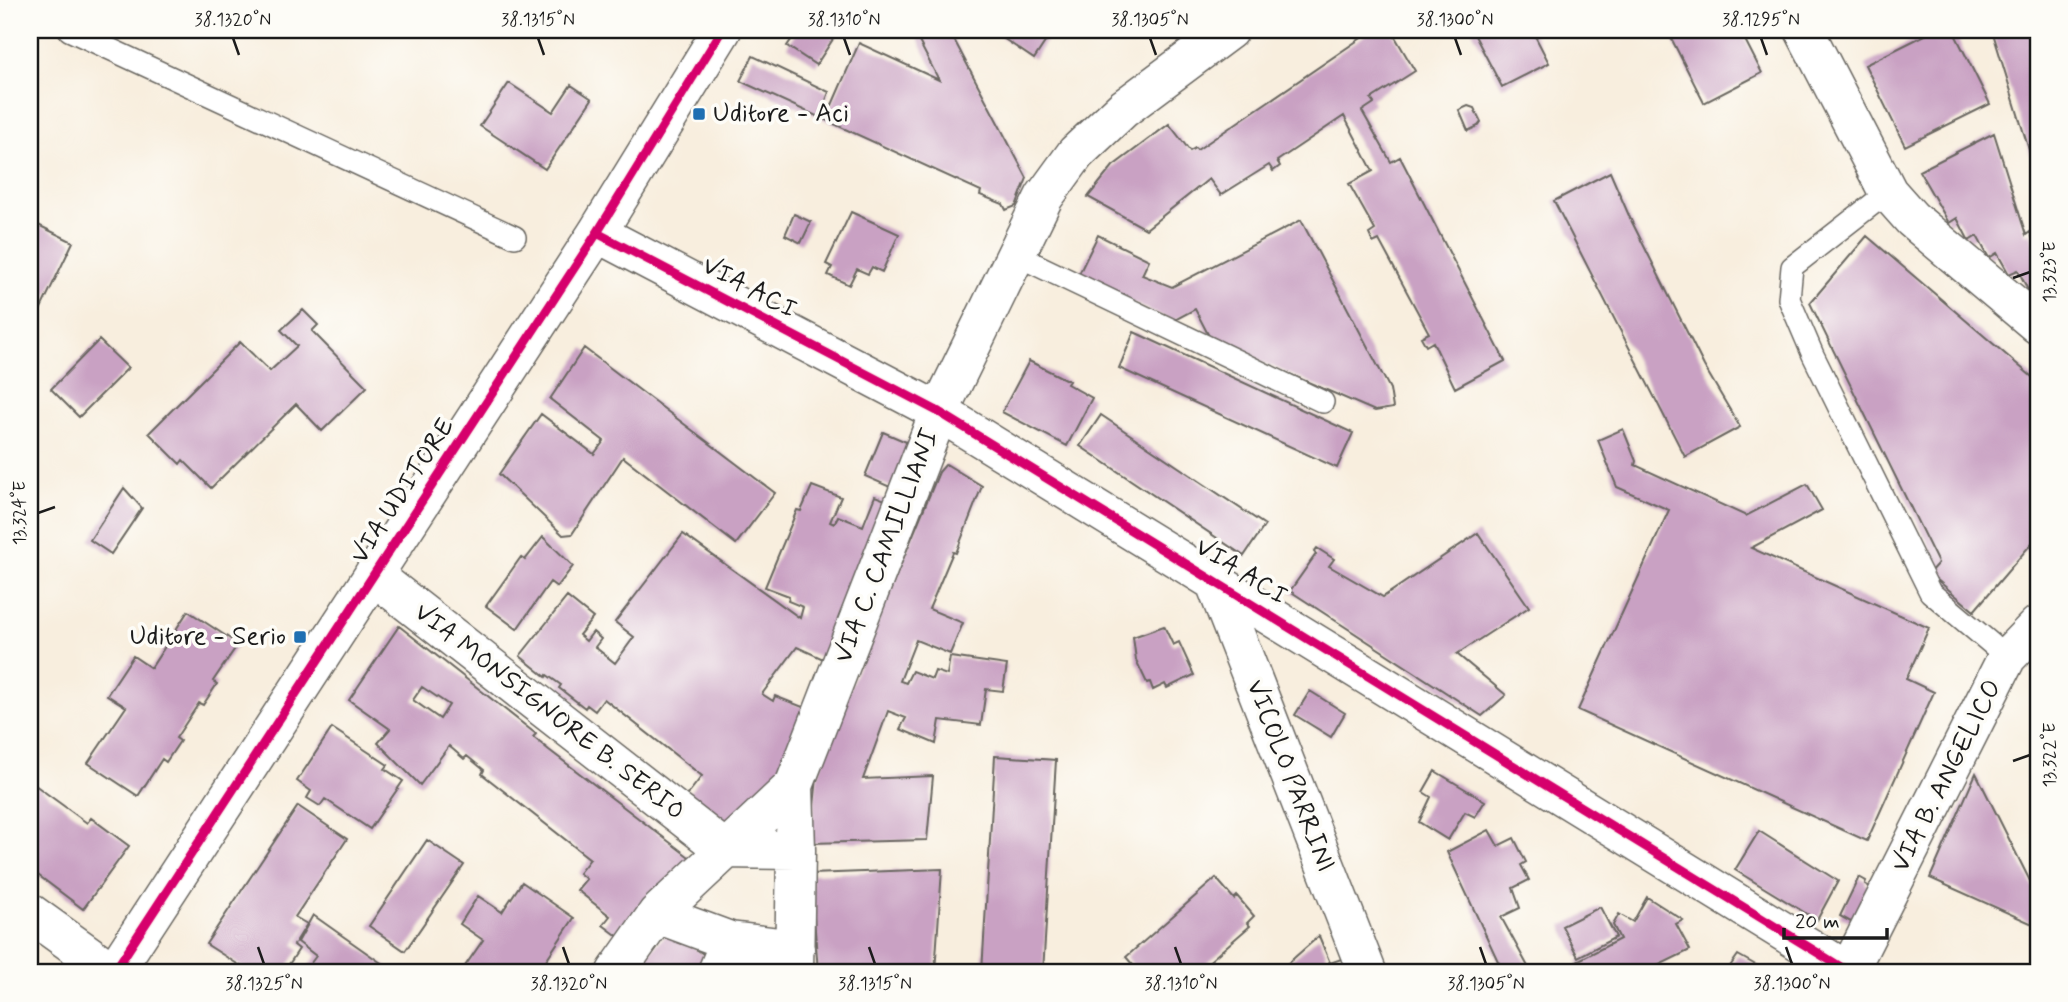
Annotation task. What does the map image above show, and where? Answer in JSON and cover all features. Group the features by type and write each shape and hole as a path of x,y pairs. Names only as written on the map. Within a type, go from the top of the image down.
{"street":[{"name":"VIA UDITORE","path":"113,972 597,233 722,30"},
{"name":"VIA C. CAMILLIANI","path":"794,786 939,412 1044,197 1076,153 1123,108 1229,30"},
{"path":"1804,30 1888,192 1912,219 2038,325"},
{"name":"VIA ACI","path":"597,233 939,412 1849,972"},
{"name":"VIA MONSIGNORE B. SERIO","path":"373,575 724,849"},
{"name":"VICOLO PARRINI","path":"1214,580 1367,972"},
{"name":"VIA B. ANGELICO","path":"1849,972 2007,657 2038,625"},
{"path":"616,972 657,914 794,786"},
{"path":"657,914 724,956 794,961 794,786"},
{"path":"724,849 796,850"},
{"path":"30,913 113,972"}],"lane":[{"path":"69,30 515,237"},
{"path":"1888,192 1792,267 1789,299 1813,355 1930,592 2007,657"},
{"path":"1016,255 1323,402"}],"building":[{"path":"798,30 839,30 816,65 787,46"},
{"path":"913,30 949,30 1027,178 1016,206 1006,210 1003,204 980,195 981,191 740,81 753,56 829,92 825,103 832,105 859,43 939,80"},
{"path":"991,30 1053,30 1034,59"},
{"path":"1373,30 1391,30 1415,71 1371,99 1374,103 1362,111 1391,162 1400,157 1505,361 1455,388 1433,342 1426,346 1421,337 1429,333 1379,240 1373,243 1369,234 1375,230 1349,184 1373,171 1344,116 1277,161 1280,166 1273,171 1269,165 1221,195 1209,179 1146,229 1088,197 1113,166 1169,124 1190,151 1195,148 1197,150"},
{"path":"1472,30 1532,30 1549,63 1502,87"},
{"path":"1667,30 1740,30 1762,73 1704,103"},
{"path":"1935,30 1953,30 1990,104 1905,146 1865,65"},
{"path":"1992,30 2038,30 2038,179"},
{"path":"509,83 553,112 571,85 592,99 545,169 480,126"},
{"path":"1468,106 1474,108 1481,122 1468,131 1459,110"},
{"path":"1994,133 2026,235 2030,232 2038,250 2038,298 2027,288 2018,270 2009,274 1997,253 1989,258 1977,236 1969,241 1957,218 1949,223 1919,171"},
{"path":"1610,172 1704,366 1740,427 1685,457 1554,201"},
{"path":"851,212 899,234 882,272 872,267 868,274 857,269 849,285 828,275 832,267 826,264"},
{"path":"794,214 811,222 801,243 785,235"},
{"path":"1301,220 1390,389 1393,408 1375,411 1211,340 1195,309 1173,321 1077,278 1098,235 1149,260 1142,275 1172,287"},
{"path":"30,221 73,242 34,323 30,321"},
{"path":"1867,236 2038,382 2038,536 1974,611 1929,573 1938,563 1810,303"},
{"path":"303,310 318,325 312,331 367,387 322,431 296,404 211,488 183,460 180,464 149,433 240,342 270,371 297,346 281,330"},
{"path":"1134,332 1353,433 1337,468 1119,368"},
{"path":"99,340 128,368 79,417 51,389"},
{"path":"584,348 775,493 736,544 623,457 572,534 563,535 499,474 541,414 594,454 604,441 550,399"},
{"path":"1029,361 1069,381 1067,384 1092,398 1067,446 1002,412"},
{"path":"1101,415 1265,525 1244,556 1080,446"},
{"path":"1623,429 1636,461 1635,465 1746,516 1807,484 1822,510 1751,548 1929,628 1906,679 1934,692 1867,841 1578,710 1669,510 1617,487 1598,440"},
{"path":"883,432 918,447 899,491 865,476"},
{"path":"946,464 982,486 956,553 953,552 929,609 963,623 950,654 916,640 900,681 906,683 912,671 932,679 935,671 947,675 950,657 1007,665 1003,691 986,689 981,725 940,720 936,744 900,729 906,718 888,711 863,779 933,776 927,840 810,843 817,778 840,712 939,472"},
{"path":"812,486 841,497 830,522 834,524 838,516 863,526 875,496 896,504 832,663 797,647 762,694 773,701 775,696 813,711 794,758 732,837 684,799 702,776 604,699 595,711 587,705 585,708 559,688 561,685 547,675 546,677 520,656 567,597 593,618 579,635 586,641 593,632 601,639 595,647 615,663 634,637 615,622 683,534 800,618 803,607 788,601 789,596 765,587 797,510 801,511"},
{"path":"124,488 142,508 111,554 90,540"},
{"path":"1478,533 1529,607 1457,654 1506,695 1482,716 1290,591 1316,554 1314,552 1317,548 1334,559 1329,566 1383,597"},
{"path":"543,537 573,566 557,587 550,582 517,629 486,606 521,557 525,560"},
{"path":"188,611 238,644 213,681 217,684 203,705 199,703 176,738 180,741 166,762 162,759 138,796 88,763 126,707 107,695 133,656 151,668"},
{"path":"399,626 536,734 533,737 549,750 697,863 623,940 603,925 610,916 577,890 586,879 579,873 590,859 482,774 484,770 467,756 464,759 449,746 420,785 378,743 390,729 349,700","holes":["422,687 449,705 440,719 413,700"]},
{"path":"1164,626 1173,645 1179,642 1194,675 1167,688 1165,684 1153,690 1136,660 1133,637"},
{"path":"1310,691 1345,713 1331,737 1295,715"},
{"path":"332,728 388,765 385,769 403,781 370,829 325,799 320,806 307,798 311,791 297,781"},
{"path":"995,756 1056,760 1043,972 982,972"},
{"path":"1435,771 1485,801 1475,817 1465,812 1448,840 1419,822 1431,797 1423,792"},
{"path":"1976,773 2038,897 2037,926 1930,878"},
{"path":"35,785 87,823 91,818 129,846 83,909 30,869 30,788 32,790"},
{"path":"298,806 347,839 295,917 307,924 294,945 299,949 284,972 250,972 206,944"},
{"path":"1489,830 1498,846 1514,838 1526,862 1521,865 1529,880 1513,888 1520,908 1501,917 1531,972 1503,972 1447,852"},
{"path":"1759,831 1838,881 1817,920 1735,870"},
{"path":"427,840 464,865 405,951 369,926"},
{"path":"942,869 935,972 818,972 811,874"},
{"path":"1859,877 1877,891 1860,927 1840,916"},
{"path":"1216,878 1234,899 1237,896 1254,916 1247,923 1250,926 1197,972 1139,972 1126,957"},
{"path":"522,882 574,918 538,972 461,972 483,940 460,924 478,896 502,912"},
{"path":"1647,897 1683,920 1676,924 1690,950 1645,972 1582,972 1577,961 1620,939 1613,925 1619,914 1633,922"},
{"path":"1600,907 1616,937 1578,957 1562,926"},
{"path":"313,915 394,972 305,971 316,956 298,942"},
{"path":"670,931 712,960 707,972 634,972 638,964"},
{"path":"1319,936 1330,963 1344,958 1363,972 1278,972"},
{"path":"1738,955 1768,972 1726,972"}],"cycle path":[{"path":"114,972 597,233 722,30"},
{"path":"597,233 939,412 1849,972"}],"place":[{"name":"Uditore - Aci","path":"699,114"},
{"name":"Uditore - Serio","path":"300,637"}]}
